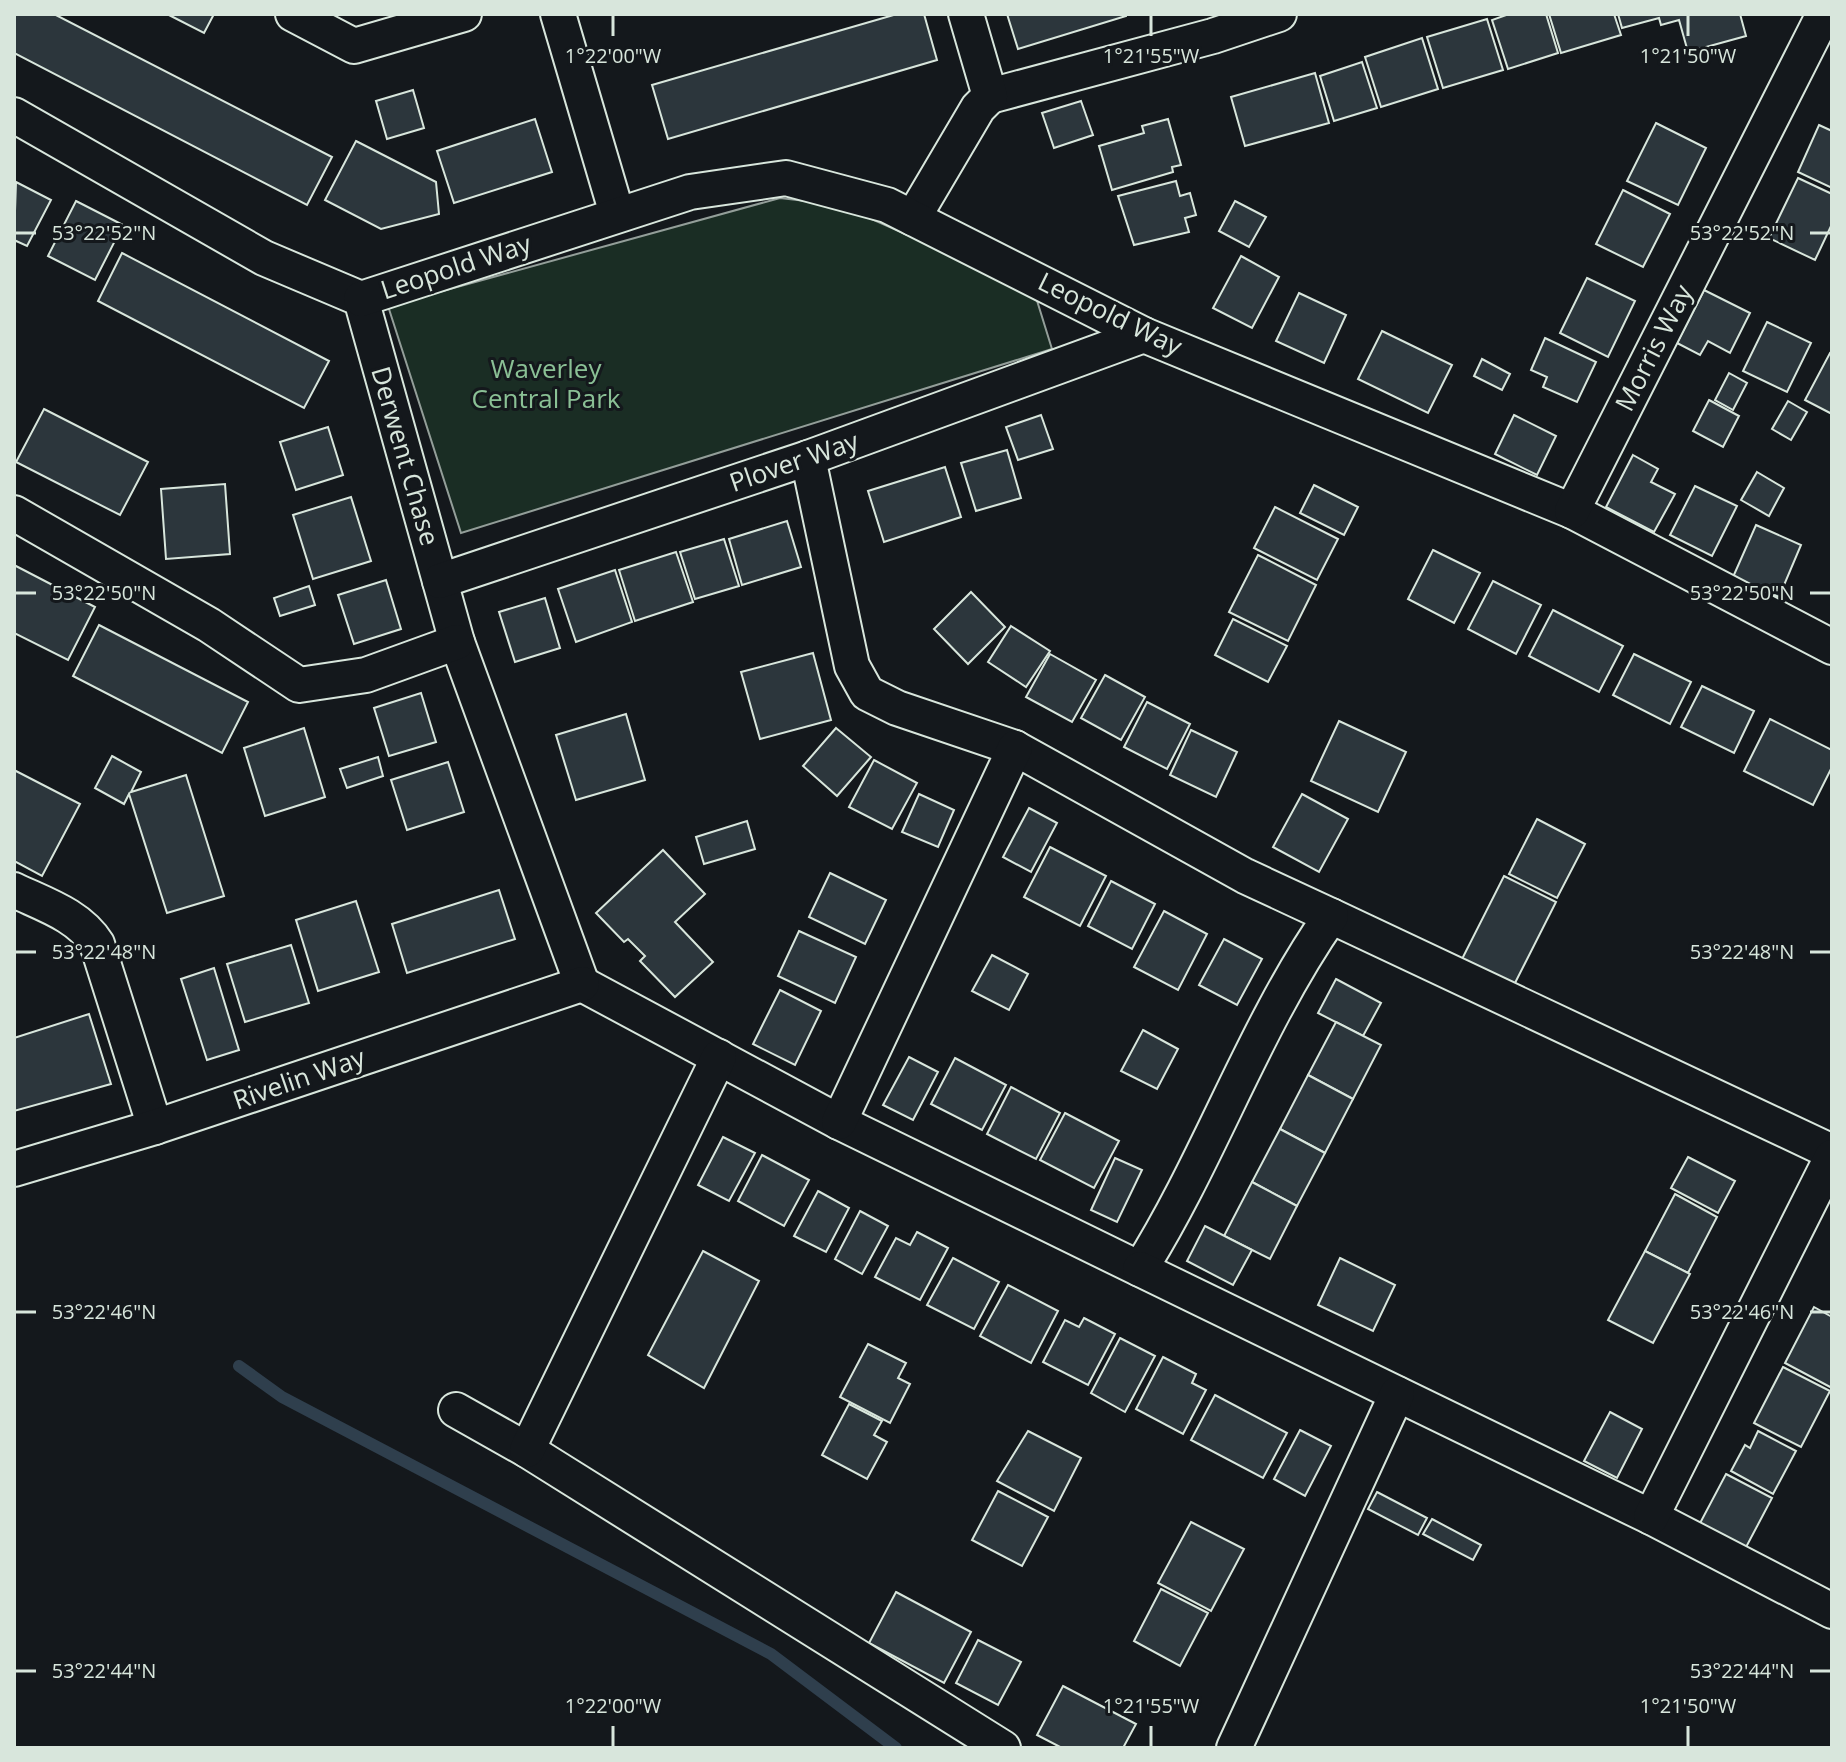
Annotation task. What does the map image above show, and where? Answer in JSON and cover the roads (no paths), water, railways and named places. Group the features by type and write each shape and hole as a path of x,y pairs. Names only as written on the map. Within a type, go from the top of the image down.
{"street":[{"path":"293,14 354,46 464,14"},
{"path":"558,14 617,214"},
{"path":"966,14 990,96"},
{"path":"913,218 978,108 990,96 1213,36 1279,14"},
{"name":"Morris Way","path":"1572,511 1824,14"},
{"path":"14,115 264,258 361,299"},
{"name":"Leopold Way","path":"361,299 690,192 786,178 887,205 1144,335 1572,511 1832,647"},
{"name":"Derwent Chase","path":"361,299 457,642 582,984"},
{"name":"Plover Way","path":"440,581 808,458 1144,335"},
{"path":"808,458 852,666 867,693 897,708 1015,748 1245,876 1832,1155 1651,1517"},
{"path":"14,513 209,625 299,685 366,675 457,642"},
{"path":"839,1122 1015,748"},
{"path":"14,890 88,930 97,944 155,1127"},
{"path":"1140,1269 1172,1218 1301,959 1331,916"},
{"path":"582,984 839,1122 1651,1517 1832,1611"},
{"name":"Rivelin Way","path":"14,1169 155,1127 582,984"},
{"path":"527,1450 719,1057"},
{"path":"1234,1748 1397,1394"},
{"path":"456,1410 527,1450 1003,1748"}],"waterway":[{"path":"239,1366 282,1397 771,1654 896,1748"}],"park label":[{"name":"Waverley Central Park","path":"546,384"}]}
